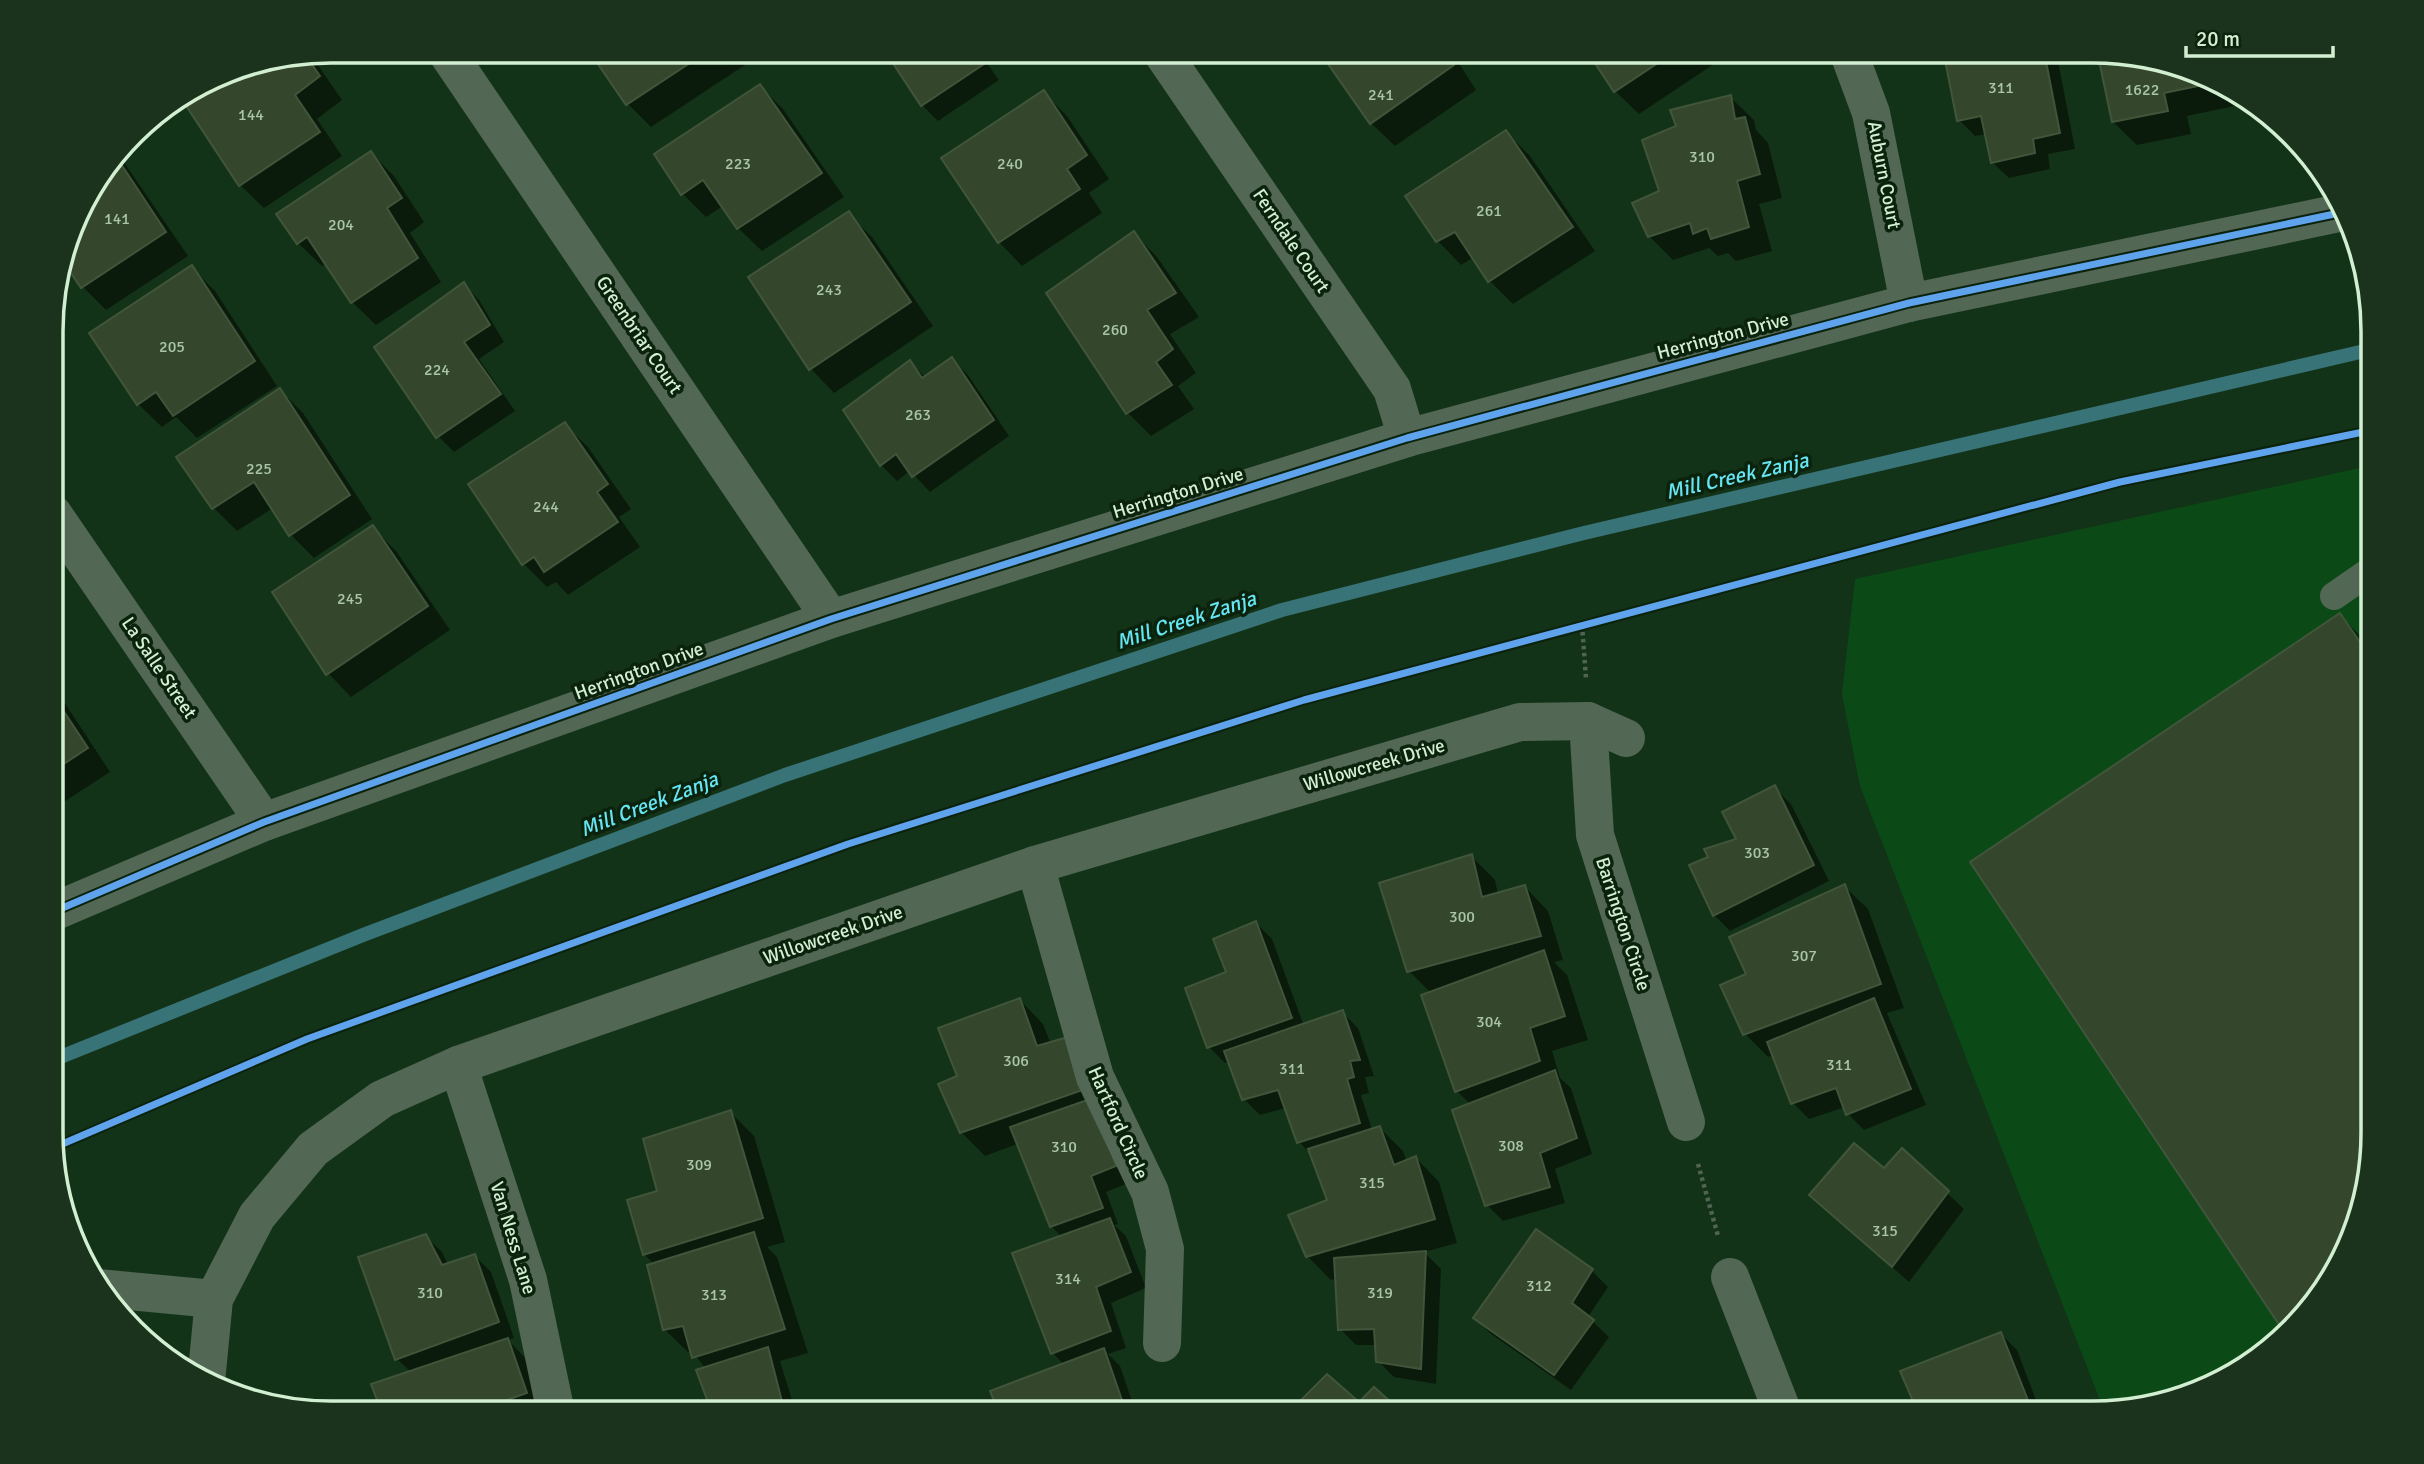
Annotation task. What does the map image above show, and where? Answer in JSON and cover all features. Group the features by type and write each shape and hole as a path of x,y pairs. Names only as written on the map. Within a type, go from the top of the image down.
{"street":[{"name":"Greenbriar Court","path":"454,63 831,619"},
{"name":"Ferndale Court","path":"1169,63 1392,389 1407,438"},
{"name":"Auburn Court","path":"1852,63 1871,113 1909,303"},
{"name":"Herrington Drive","path":"63,908 264,822 831,619 1407,438 1909,303 2334,214"},
{"name":"La Salle Street","path":"63,529 264,822"},
{"name":"Willowcreek Drive","path":"207,1370 214,1299 257,1216 313,1149 383,1099 458,1065 1035,865 1520,722 1588,721 1626,738"},
{"name":"Barrington Circle","path":"1588,721 1595,835 1686,1122"},
{"name":"Hartford Circle","path":"1035,865 1095,1077 1150,1192 1165,1249 1162,1343"},
{"name":"Van Ness Lane","path":"458,1065 528,1280 553,1401"},
{"path":"1730,1277 1778,1401"},
{"path":"113,1290 214,1299"}],"lane":[{"path":"2334,596 2361,577"}],"path":[{"path":"64,1143 307,1039 848,844 1304,700 2120,482 2361,432"},
{"path":"1686,1122 1730,1277"}],"shaded area":[{"path":"2361,468 2361,1133 2356,1186 2341,1236 2316,1282 2295,1310 2256,1346 2196,1381 2146,1396 2100,1401 1860,786 1842,694 1855,579"}],"building":[{"path":"597,63 690,63 626,105"},
{"path":"893,63 984,64 921,106"},
{"path":"1327,63 1453,63 1454,65 1370,124"},
{"path":"1595,63 1658,63 1614,92"},
{"path":"1946,63 2046,63 2060,133 2033,139 2035,153 1991,163 1981,116 1957,121"},
{"path":"2100,63 2146,68 2201,85 2164,93 2168,111 2112,122"},
{"path":"312,64 320,76 295,95 320,132 239,186 186,106 245,77 278,68"},
{"path":"760,84 822,173 737,229 703,180 681,195 654,154"},
{"path":"1044,90 1087,155 1067,169 1080,189 998,243 941,158"},
{"path":"1731,95 1735,119 1745,117 1760,174 1737,181 1749,227 1711,239 1707,228 1693,234 1690,223 1648,237 1632,203 1659,191 1642,140 1676,126 1670,110"},
{"path":"1506,130 1573,227 1488,282 1455,232 1436,242 1405,196"},
{"path":"371,151 402,198 387,208 418,258 351,303 307,237 297,244 276,214"},
{"path":"121,164 166,232 81,288 70,271 77,245 99,197"},
{"path":"849,211 911,302 809,370 748,277"},
{"path":"1134,231 1176,293 1147,310 1173,349 1156,362 1172,385 1126,414 1046,293"},
{"path":"192,265 255,361 173,416 156,392 137,405 89,333"},
{"path":"464,282 490,325 464,342 501,394 436,438 374,347"},
{"path":"952,357 994,420 912,477 896,454 880,466 843,410 910,360 922,378"},
{"path":"280,388 350,495 289,536 254,482 212,509 176,457"},
{"path":"565,422 608,484 597,492 618,522 544,572 534,557 522,565 468,484"},
{"path":"373,525 428,606 326,675 272,592"},
{"path":"2340,613 2361,644 2359,1168 2352,1203 2333,1252 2306,1296 2280,1326 1970,862"},
{"path":"63,710 88,748 63,764"},
{"path":"1775,785 1814,865 1713,916 1689,865 1708,857 1704,849 1736,839 1722,812"},
{"path":"1472,854 1482,897 1525,885 1541,936 1407,972 1379,883"},
{"path":"1845,884 1881,984 1743,1035 1720,985 1746,974 1729,937"},
{"path":"1256,921 1292,1018 1207,1048 1185,988 1226,972 1213,939"},
{"path":"1544,950 1565,1016 1530,1028 1540,1061 1455,1092 1421,995"},
{"path":"1020,998 1037,1046 1071,1036 1091,1087 960,1133 938,1084 957,1076 938,1028"},
{"path":"1874,998 1911,1089 1846,1115 1836,1088 1791,1104 1767,1042"},
{"path":"1343,1010 1360,1060 1350,1061 1354,1077 1347,1079 1360,1123 1297,1143 1278,1090 1242,1100 1224,1051"},
{"path":"1555,1070 1577,1138 1540,1153 1550,1187 1485,1206 1452,1110"},
{"path":"1093,1098 1116,1166 1091,1176 1103,1208 1050,1227 1010,1127"},
{"path":"731,1110 763,1218 643,1255 627,1200 657,1191 643,1139"},
{"path":"1380,1126 1394,1165 1416,1156 1435,1219 1306,1257 1288,1215 1327,1200 1308,1149"},
{"path":"1854,1143 1884,1168 1902,1148 1949,1191 1892,1267 1809,1195"},
{"path":"1110,1218 1131,1272 1096,1287 1111,1331 1051,1354 1012,1253"},
{"path":"1536,1229 1593,1269 1572,1303 1594,1320 1554,1375 1473,1318"},
{"path":"754,1232 785,1329 692,1358 683,1326 663,1330 647,1265"},
{"path":"426,1234 442,1265 475,1254 499,1322 395,1360 358,1257"},
{"path":"1426,1251 1421,1369 1376,1362 1374,1329 1338,1330 1334,1258"},
{"path":"2001,1332 2028,1401 1913,1401 1900,1371"},
{"path":"508,1338 527,1393 504,1401 377,1401 371,1384"},
{"path":"768,1347 782,1401 708,1401 696,1370"},
{"path":"1104,1348 1122,1401 994,1401 990,1391"},
{"path":"1327,1374 1358,1401 1300,1401"},
{"path":"1374,1387 1390,1401 1360,1401"}],"waterway":[{"name":"Mill Creek Zanja","path":"63,1056 363,935 785,775 1282,610 1584,533 2361,352"}],"cycle path":[{"path":"63,908 264,822 831,619 1407,438 1909,303 2334,214"},
{"path":"64,1143 307,1039 848,844 1304,700 2120,482 2361,432"}]}
